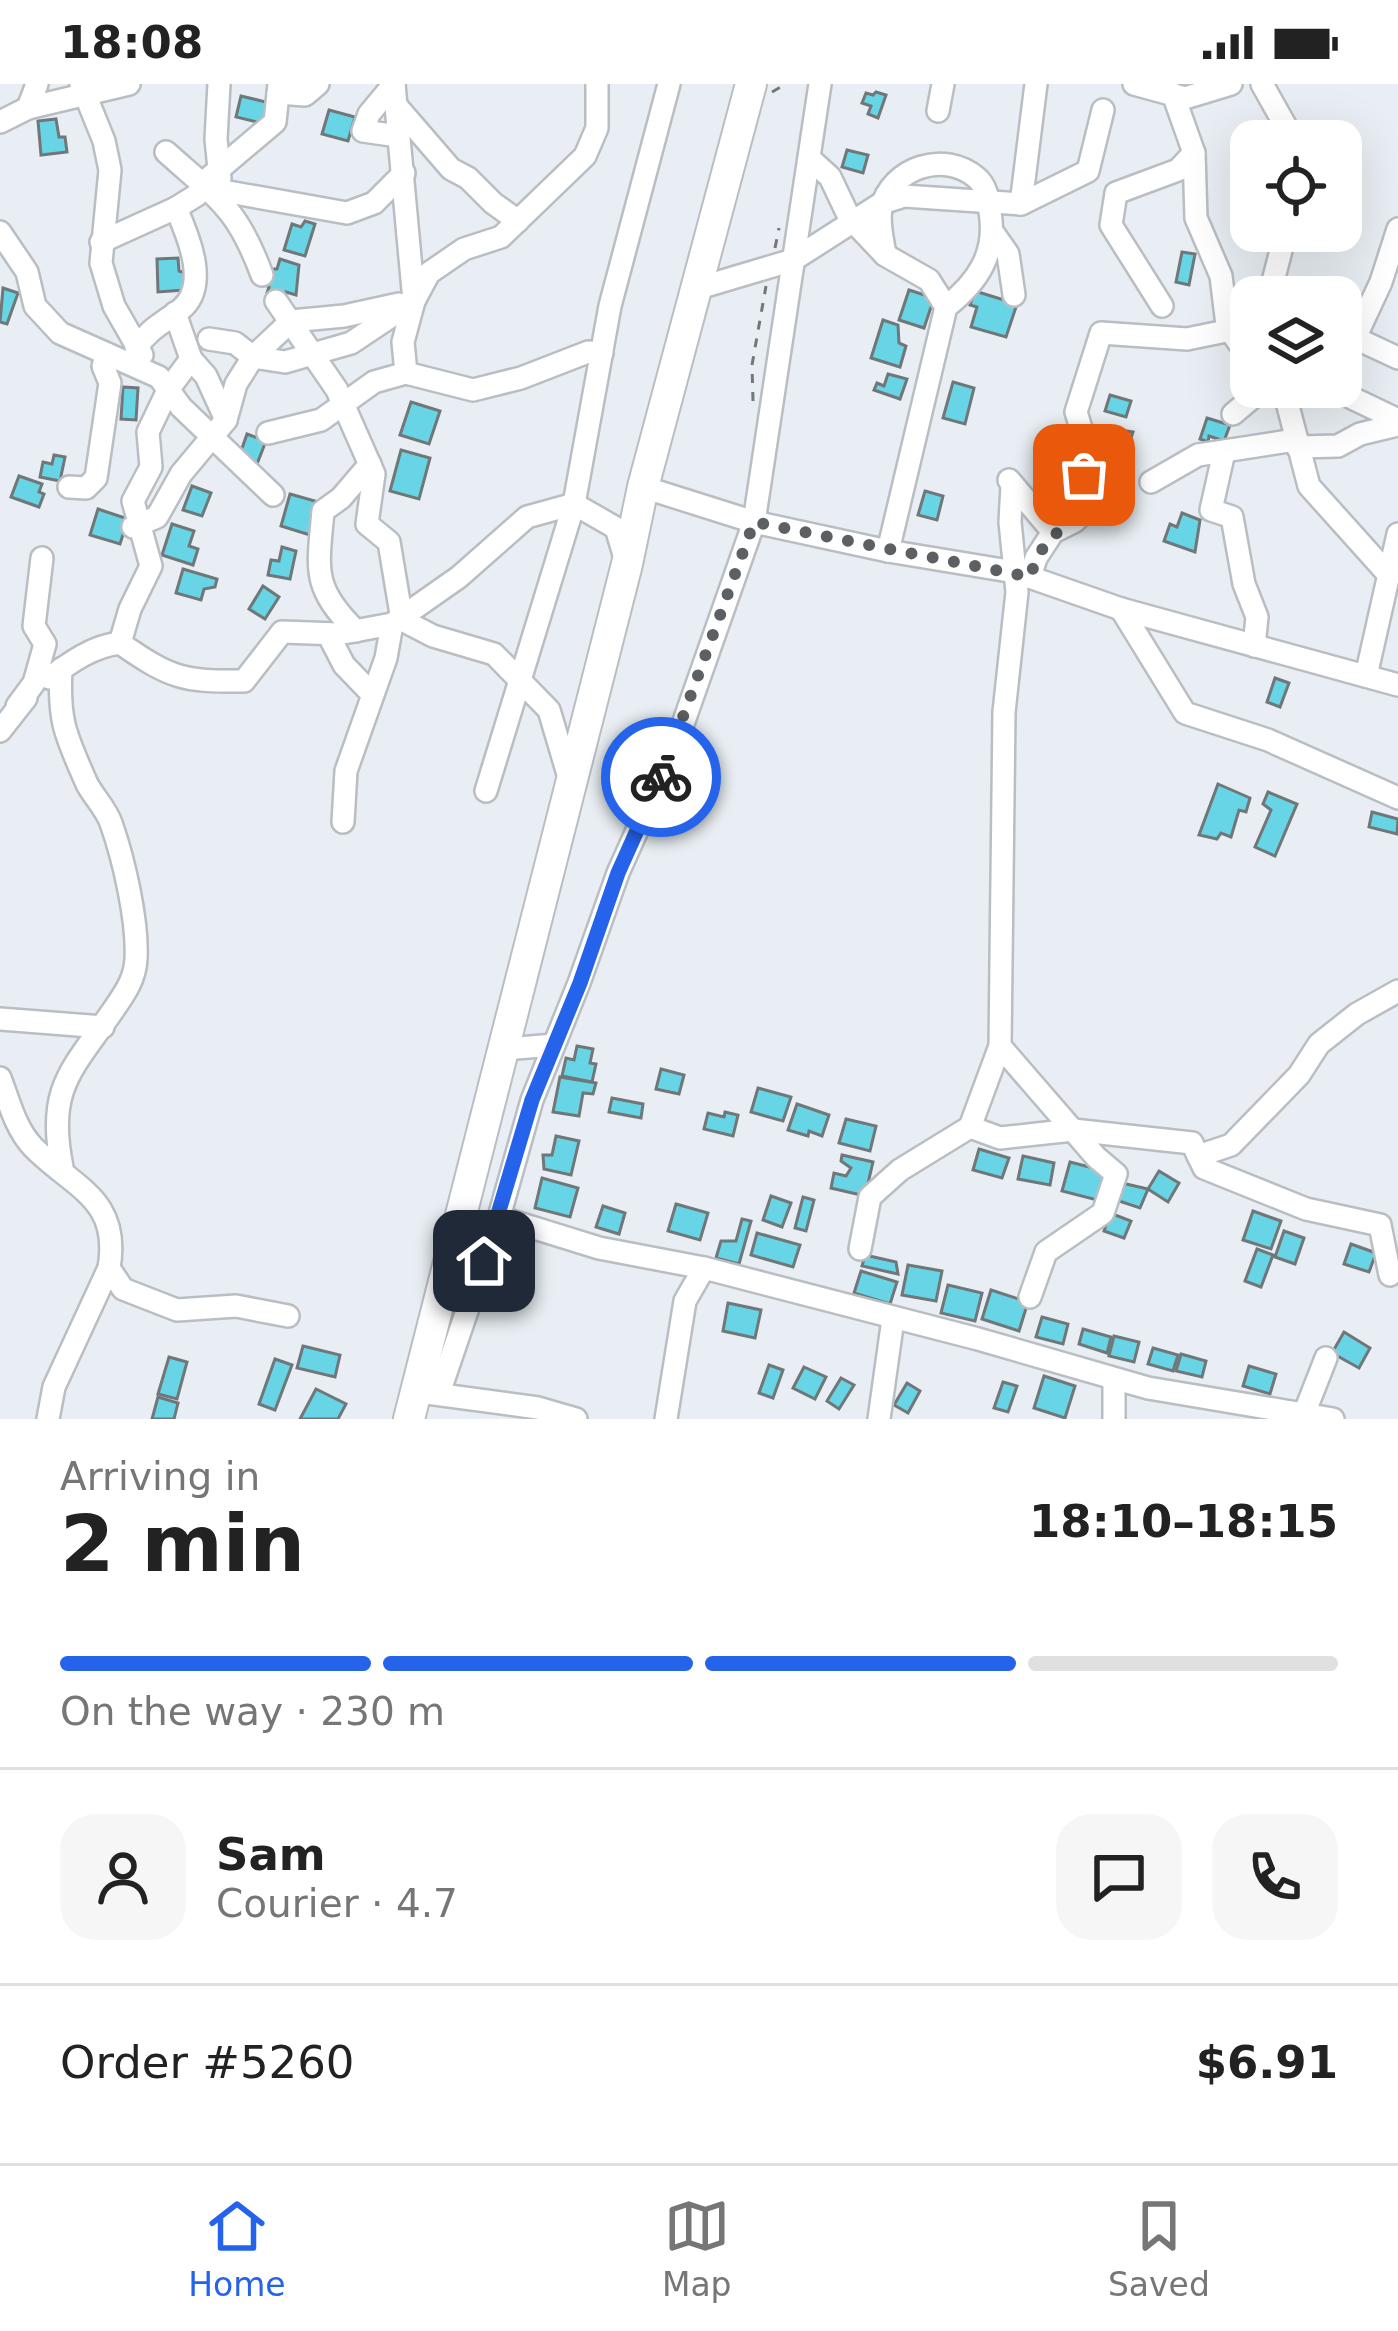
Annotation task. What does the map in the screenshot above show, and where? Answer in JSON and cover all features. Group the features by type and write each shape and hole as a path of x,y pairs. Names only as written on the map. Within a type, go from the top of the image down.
{"highway":[{"path":"421,1401 643,487 752,84"}],"street":[{"path":"28,108 37,84"},
{"path":"0,122 85,90 129,84"},
{"path":"219,84 218,187 247,233 262,275"},
{"path":"101,242 218,187 275,122 279,89 305,95 318,84"},
{"path":"406,373 404,342 414,301 430,274 464,249 501,237 585,156 598,128 597,84"},
{"path":"486,791 574,504 602,353 669,84"},
{"path":"576,1419 538,1408 421,1401 499,1217 532,1100 618,873 677,741 754,522 820,84"},
{"path":"938,111 943,84"},
{"path":"1021,204 1036,84"},
{"path":"1134,84 1185,98 1231,84"},
{"path":"1263,84 1283,120"},
{"path":"85,90 110,170 100,262 114,306 133,333 136,348 181,407 220,429 272,495"},
{"path":"394,90 451,169 518,221"},
{"path":"394,90 414,301"},
{"path":"394,90 368,114 362,130 398,136"},
{"path":"1173,94 1195,153 1196,218 1221,276 1230,325"},
{"path":"882,203 929,195 1021,204 1088,171 1103,110"},
{"path":"166,152 218,187 347,213 374,203 404,173"},
{"path":"1162,306 1111,225 1116,193 1178,170 1195,153"},
{"path":"809,158 830,177 855,222 885,256 928,280 946,307"},
{"path":"699,288 794,260 882,203 904,175 946,163 980,181 994,234 1008,254 1013,295"},
{"path":"882,203 885,256"},
{"path":"136,348 151,327 188,302 194,250 176,208"},
{"path":"1362,317 1382,282 1398,229"},
{"path":"0,232 27,272 35,306 60,333 164,383"},
{"path":"888,551 946,307 978,278 994,234"},
{"path":"276,301 345,406 374,474 367,524 389,542 397,622 346,771 343,822"},
{"path":"137,527 157,517 181,474 220,429 236,384 254,357 290,321 344,316 414,301"},
{"path":"209,339 236,343 254,357 285,362 351,343 414,301"},
{"path":"175,313 191,359 206,376 220,429"},
{"path":"1095,500 1084,475 1084,438 1076,412 1101,333 1187,339 1230,330"},
{"path":"1362,346 1398,358"},
{"path":"268,433 321,420 374,382 406,373 473,391 588,352 602,353"},
{"path":"69,488 86,488 96,478 110,383 103,367 106,354"},
{"path":"120,643 151,566 133,501 151,467 148,432 164,383 191,359"},
{"path":"1362,404 1398,422"},
{"path":"1232,414 1239,408"},
{"path":"1288,408 1311,490 1388,574"},
{"path":"1151,482 1198,454 1296,443 1339,446 1398,422"},
{"path":"1224,452 1211,509 1232,517 1244,584 1257,617 1254,646"},
{"path":"356,631 333,608 317,574 323,511 370,464"},
{"path":"1022,574 1010,522 1008,480 1053,532"},
{"path":"860,1250 870,1197 900,1170 970,1127 1000,1046 1004,712 1017,592 1022,574 1053,532 1076,521 1116,486"},
{"path":"615,528 629,517 643,487 754,522 1022,574 1120,610 1398,685"},
{"path":"17,706 61,669 105,645 120,643 165,674 244,681 282,632 328,634 397,622 527,517 574,504 615,528 627,564"},
{"path":"1366,676 1398,534"},
{"path":"0,730 34,683 46,644 34,626 42,558"},
{"path":"1120,610 1185,713 1268,740 1398,798"},
{"path":"397,622 494,654 549,710 570,782"},
{"path":"328,634 344,665 372,694"},
{"path":"61,669 58,712 63,731 111,821 136,928 131,984 67,1075 54,1129 62,1167"},
{"path":"1198,1156 1231,1145 1299,1075 1319,1044 1357,1014 1398,992"},
{"path":"0,1019 103,1028"},
{"path":"504,1049 554,1045"},
{"path":"1000,1046 1116,1174 1103,1214 1046,1252 1030,1297"},
{"path":"0,1078 32,1146 62,1167 90,1196 110,1228 113,1247 110,1268 54,1387 48,1419"},
{"path":"970,1127 1000,1138 1072,1130 1192,1144 1204,1168 1306,1209 1380,1225 1390,1275"},
{"path":"499,1217 599,1248 704,1268 1148,1388 1333,1419"},
{"path":"110,1268 123,1289 177,1310 236,1306 288,1316"},
{"path":"665,1419 685,1301 704,1268"},
{"path":"879,1419 893,1319"},
{"path":"1302,1416 1326,1358"},
{"path":"1114,1378 1114,1419"}],"building":[{"path":"866,93 886,95 878,118 868,114 871,106 862,103"},
{"path":"241,96 270,103 265,124 236,117"},
{"path":"329,110 355,117 348,141 322,134"},
{"path":"56,119 67,152 41,155 38,121"},
{"path":"847,150 868,155 863,173 842,167"},
{"path":"305,221 315,224 305,256 284,250 292,224 301,227"},
{"path":"1182,252 1195,254 1189,285 1176,282"},
{"path":"178,258 179,271 189,274 184,290 158,292 157,259"},
{"path":"280,259 299,265 296,295 286,292 285,299 267,293 269,287 263,283"},
{"path":"3,288 18,293 7,324 0,322"},
{"path":"909,290 934,298 924,328 899,320"},
{"path":"975,291 1017,304 1006,337 971,327 977,307 970,305"},
{"path":"883,320 898,325 899,343 906,346 900,367 871,358"},
{"path":"888,374 907,379 900,399 874,390 877,383 884,386"},
{"path":"953,382 974,388 965,424 943,418"},
{"path":"123,387 138,388 136,420 121,419"},
{"path":"1110,395 1131,401 1126,417 1105,411"},
{"path":"411,402 440,411 429,444 400,435"},
{"path":"1207,418 1230,425 1224,441 1209,436 1208,442 1200,439"},
{"path":"1107,428 1133,432 1121,468 1093,461"},
{"path":"247,434 266,441 257,464 239,457"},
{"path":"401,450 430,458 419,499 390,491"},
{"path":"54,455 65,457 60,481 40,477 43,462 52,464"},
{"path":"19,476 42,484 39,507 11,497"},
{"path":"192,486 211,493 202,516 183,510"},
{"path":"925,491 943,496 937,520 918,515"},
{"path":"290,494 315,501 310,535 281,526"},
{"path":"98,509 128,519 120,544 90,535"},
{"path":"1182,513 1200,520 1195,552 1164,541 1170,524 1177,527"},
{"path":"172,524 194,531 189,546 198,549 193,565 162,555"},
{"path":"282,547 296,551 290,579 268,575 271,560 279,561"},
{"path":"183,569 217,579 215,587 204,589 201,600 176,593"},
{"path":"263,586 279,597 265,619 249,609"},
{"path":"1275,678 1289,683 1280,707 1267,702"},
{"path":"1218,784 1250,798 1246,812 1239,810 1231,837 1221,833 1217,839 1199,835"},
{"path":"1268,792 1297,804 1275,856 1255,847 1271,810 1263,804"},
{"path":"1372,812 1398,819 1397,834 1369,827"},
{"path":"577,1046 593,1049 592,1082 562,1076 566,1058 574,1060"},
{"path":"661,1069 684,1075 679,1094 656,1089"},
{"path":"560,1077 596,1083 593,1094 583,1093 579,1116 553,1112"},
{"path":"758,1088 791,1097 783,1121 751,1112"},
{"path":"612,1098 643,1104 641,1118 609,1112"},
{"path":"797,1104 829,1115 822,1136 788,1130"},
{"path":"725,1112 738,1115 733,1136 704,1129 708,1113 724,1117"},
{"path":"846,1119 876,1126 870,1151 839,1143"},
{"path":"556,1136 579,1141 571,1175 544,1169 543,1155 552,1155"},
{"path":"979,1149 1009,1158 1002,1178 973,1170"},
{"path":"842,1155 873,1162 865,1196 831,1188 834,1173 846,1176 851,1168 841,1161"},
{"path":"1023,1156 1054,1163 1050,1185 1018,1179"},
{"path":"1070,1162 1105,1171 1097,1200 1062,1191"},
{"path":"1159,1171 1179,1183 1168,1202 1148,1189"},
{"path":"542,1178 578,1188 570,1217 535,1208"},
{"path":"1122,1183 1148,1189 1140,1208 1116,1200"},
{"path":"771,1196 791,1203 782,1227 763,1220"},
{"path":"803,1197 814,1200 806,1231 795,1228"},
{"path":"676,1204 708,1213 700,1240 668,1231"},
{"path":"603,1206 625,1213 619,1234 596,1227"},
{"path":"1253,1211 1281,1221 1271,1249 1243,1240"},
{"path":"1110,1213 1131,1221 1124,1238 1104,1231"},
{"path":"742,1219 751,1221 739,1264 716,1258 721,1241 736,1241"},
{"path":"1284,1231 1304,1238 1295,1264 1275,1257"},
{"path":"757,1233 800,1245 793,1267 751,1255"},
{"path":"1351,1244 1376,1253 1369,1272 1344,1264"},
{"path":"1257,1249 1273,1255 1261,1287 1245,1281"},
{"path":"865,1255 896,1262 898,1274 862,1266"},
{"path":"908,1265 942,1271 936,1301 902,1295"},
{"path":"861,1271 897,1282 890,1304 854,1293"},
{"path":"948,1285 982,1293 975,1321 941,1313"},
{"path":"991,1290 1028,1302 1019,1331 982,1319"},
{"path":"728,1303 761,1310 755,1338 723,1331"},
{"path":"1042,1317 1068,1324 1063,1344 1036,1337"},
{"path":"1083,1329 1111,1337 1107,1353 1079,1344"},
{"path":"1344,1332 1370,1348 1359,1368 1332,1353"},
{"path":"1114,1336 1139,1342 1134,1362 1109,1356"},
{"path":"303,1346 340,1355 335,1377 297,1368"},
{"path":"1153,1348 1178,1355 1173,1371 1148,1364"},
{"path":"1181,1354 1206,1361 1202,1377 1176,1371"},
{"path":"169,1357 187,1362 177,1399 158,1394"},
{"path":"275,1359 292,1365 275,1410 259,1404"},
{"path":"769,1365 783,1370 773,1398 759,1393"},
{"path":"1249,1366 1276,1374 1270,1394 1243,1386"},
{"path":"804,1367 826,1377 815,1399 793,1388"},
{"path":"1044,1376 1075,1386 1065,1418 1034,1408"},
{"path":"841,1378 854,1385 839,1409 827,1401"},
{"path":"1003,1382 1017,1386 1008,1412 994,1408"},
{"path":"907,1383 920,1391 908,1413 894,1405"},
{"path":"316,1389 346,1404 338,1419 300,1419"},
{"path":"158,1397 178,1403 174,1419 152,1419"}],"way so far":[{"path":"661,777 754,522 1030,577 1053,532 1076,521 1095,500 1084,475"}],"route":[{"path":"484,1261 532,1100 618,873 661,777"}]}
